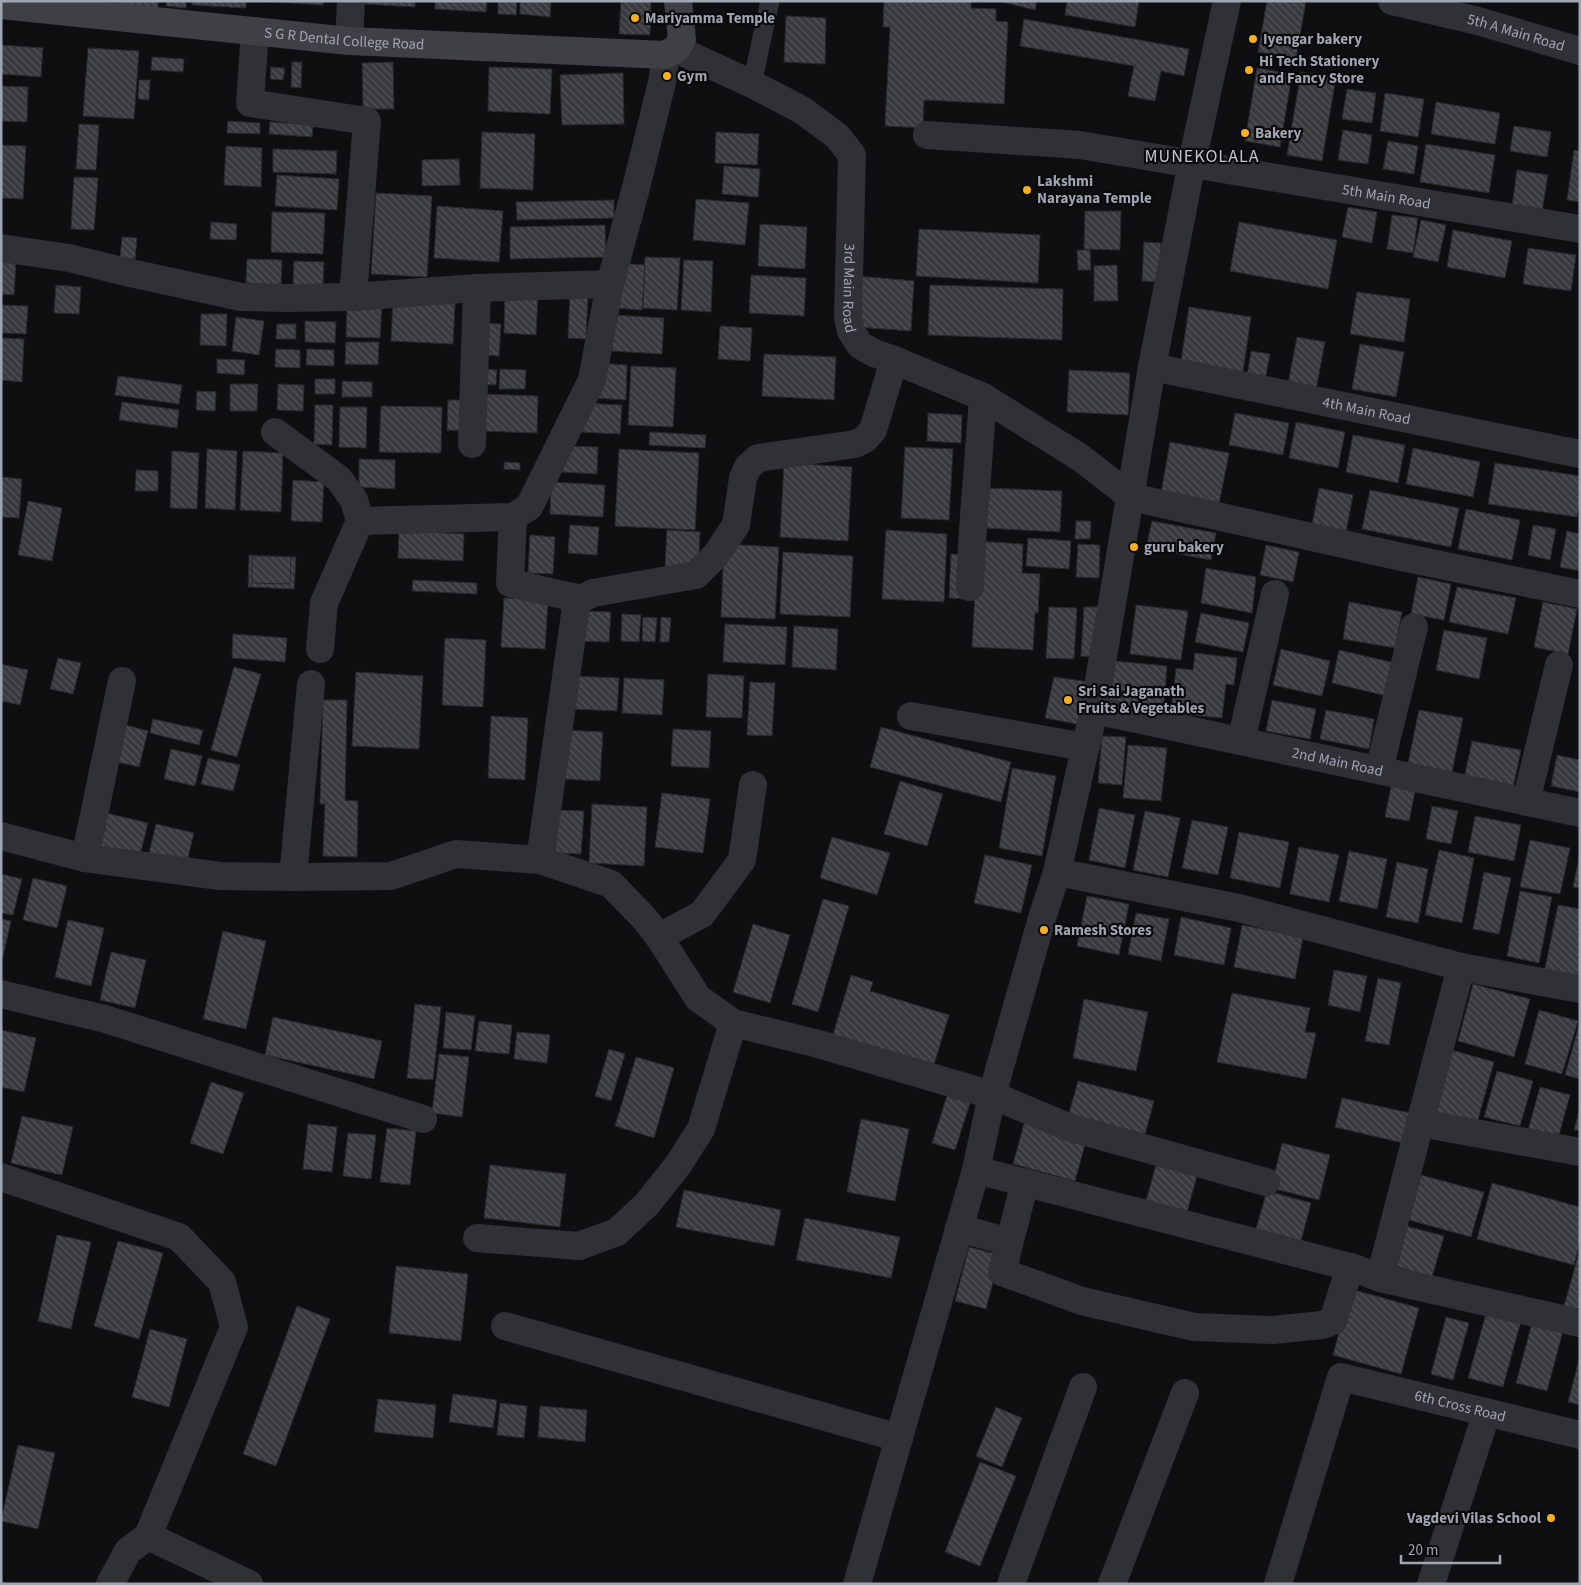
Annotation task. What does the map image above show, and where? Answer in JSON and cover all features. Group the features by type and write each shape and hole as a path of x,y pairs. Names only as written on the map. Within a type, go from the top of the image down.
{"street":[{"path":"349,41 351,1"},
{"path":"360,521 512,518 529,507 592,380 610,284 663,78 674,48 678,1"},
{"path":"857,1584 976,1170 992,1095 1042,918 1057,872 1084,747 1094,710 1152,367 1192,162 1227,1"},
{"name":"5th A Main Road","path":"1392,1 1478,21 1580,51"},
{"name":"S G R Dental College Road","path":"1,6 349,41 674,48"},
{"path":"255,31 250,103 367,122 353,297"},
{"name":"3rd Main Road","path":"674,48 752,84 802,110 837,136 852,154 848,318 850,331 860,345 874,353 983,398 1081,458 1131,497"},
{"name":"5th Main Road","path":"927,136 1080,145 1192,162 1580,228"},
{"path":"1,248 69,258 242,297 353,297 477,288 610,284"},
{"path":"472,444 477,288"},
{"path":"540,860 576,607 581,599 593,593 696,575 716,555 736,525 744,478 748,467 758,458 855,444 865,439 873,430 894,360"},
{"name":"4th Main Road","path":"1152,367 1580,454"},
{"path":"970,587 983,398"},
{"path":"275,432 339,479 354,500 360,521 324,603 320,649"},
{"path":"1131,497 1402,558 1580,594"},
{"path":"512,518 510,582 581,599"},
{"path":"1241,741 1275,594"},
{"path":"1379,770 1414,627"},
{"path":"1526,802 1559,665"},
{"path":"85,858 122,681"},
{"path":"293,877 311,684"},
{"name":"2nd Main Road","path":"1094,710 1580,813"},
{"path":"911,716 1084,747"},
{"path":"659,937 702,914 742,860 753,785"},
{"path":"1,836 85,858 220,876 390,876 456,854 540,860 611,884 644,918 659,937 698,998 733,1023 815,1043 992,1095 1068,1127 1266,1182"},
{"path":"1057,872 1239,908 1461,967 1580,989"},
{"path":"1380,1278 1461,967"},
{"path":"1,994 105,1019 423,1119"},
{"path":"477,1238 578,1246 617,1232 647,1204 678,1165 701,1129 733,1023"},
{"path":"1420,1123 1580,1152"},
{"path":"976,1170 1350,1267 1380,1278 1580,1323"},
{"path":"1,1177 179,1237 222,1282 234,1327 148,1536 128,1551 110,1584"},
{"path":"1025,1182 1002,1272 1082,1301 1194,1327 1273,1330 1322,1325 1333,1321 1350,1267"},
{"path":"959,1228 1009,1242"},
{"path":"505,1326 899,1438"},
{"name":"6th Cross Road","path":"1278,1584 1340,1377 1580,1435"},
{"path":"1011,1584 1083,1387"},
{"path":"1112,1584 1185,1393"},
{"path":"1431,1584 1487,1412"},
{"path":"148,1536 249,1584"}],"lane":[{"path":"752,84 770,1"}],"building":[{"path":"115,1 158,1 158,9 115,5"},
{"path":"167,1 186,1 186,8 166,6"},
{"path":"192,1 246,1 246,8 192,5"},
{"path":"258,1 324,1 323,5"},
{"path":"364,1 415,1 415,7 364,4"},
{"path":"435,1 487,1 486,12 435,9"},
{"path":"498,1 517,1 516,15 498,14"},
{"path":"520,1 551,1 550,17 520,14"},
{"name":"Mariyamma Temple","path":"621,1 651,1 650,35 619,34"},
{"path":"884,1 971,1 971,8 996,9 996,21 1008,22 1004,104 924,100 923,128 885,126 890,27 883,27"},
{"path":"998,1 1037,1 1035,10"},
{"path":"1067,1 1139,1 1135,27 1065,15"},
{"path":"1267,1 1306,1 1296,58 1258,52"},
{"path":"786,16 826,18 825,64 784,62"},
{"path":"1024,19 1189,49 1184,76 1161,71 1155,101 1128,96 1134,66 1020,46"},
{"path":"1,45 43,48 41,77 1,74"},
{"path":"88,48 139,51 134,119 83,116"},
{"path":"152,57 184,59 183,72 151,70"},
{"path":"292,62 302,62 301,88 291,87"},
{"path":"393,62 394,109 363,109 362,63"},
{"path":"271,67 285,68 283,80 270,79"},
{"path":"489,67 552,69 550,114 488,111"},
{"path":"1257,68 1292,74 1280,147 1245,141"},
{"path":"1301,72 1336,77 1322,161 1287,155"},
{"path":"623,73 624,124 562,125 560,75"},
{"path":"139,80 150,80 149,100 138,99"},
{"path":"1,86 28,87 27,122 1,121"},
{"path":"1347,89 1376,93 1372,123 1342,119"},
{"path":"1385,93 1424,99 1418,137 1380,131"},
{"path":"1436,102 1500,113 1495,144 1431,134"},
{"path":"228,121 260,123 260,134 227,133"},
{"path":"270,122 313,125 312,137 269,134"},
{"path":"79,124 99,125 96,170 76,169"},
{"path":"1514,126 1551,132 1547,157 1510,151"},
{"path":"1343,130 1372,135 1368,164 1338,160"},
{"path":"482,132 535,134 533,190 480,188"},
{"path":"716,132 759,134 757,165 715,163"},
{"path":"1388,141 1418,146 1414,174 1383,169"},
{"path":"1426,144 1495,155 1489,193 1420,182"},
{"path":"1,145 26,146 23,199 1,198"},
{"path":"226,146 262,148 261,187 224,185"},
{"path":"273,149 337,151 336,174 273,172"},
{"path":"1574,150 1580,151 1580,202 1567,200"},
{"path":"459,159 460,185 422,186 422,160"},
{"path":"724,166 760,169 758,197 722,194"},
{"path":"1517,170 1548,175 1542,211 1512,207"},
{"path":"277,175 339,179 337,210 275,206"},
{"path":"74,177 98,178 94,230 71,229"},
{"path":"376,193 432,196 427,277 371,274"},
{"path":"696,199 749,203 745,245 693,240"},
{"path":"614,200 614,218 517,220 516,202"},
{"path":"437,206 503,211 499,262 434,258"},
{"path":"1348,207 1377,212 1372,243 1342,237"},
{"path":"1085,211 1121,211 1120,250 1084,249"},
{"path":"272,212 325,213 323,254 271,252"},
{"path":"1392,215 1418,218 1413,253 1387,249"},
{"path":"1421,220 1446,225 1438,262 1413,257"},
{"path":"211,222 237,224 236,240 210,239"},
{"path":"1239,222 1337,240 1328,289 1230,271"},
{"path":"760,224 807,227 805,269 758,266"},
{"path":"605,225 606,257 510,259 510,227"},
{"path":"919,229 1040,235 1038,283 916,276"},
{"path":"1453,230 1512,241 1505,278 1447,267"},
{"path":"122,237 137,238 135,259 120,259"},
{"path":"1144,242 1161,243 1159,282 1142,281"},
{"path":"1528,248 1576,255 1571,291 1523,284"},
{"path":"1077,250 1090,250 1091,270 1078,270"},
{"path":"645,257 680,258 677,310 643,308"},
{"path":"247,259 282,260 281,285 246,283"},
{"path":"684,260 713,261 711,312 681,310"},
{"path":"294,261 324,262 323,286 293,285"},
{"path":"1,262 16,262 14,295 1,294"},
{"path":"619,263 645,265 642,310 616,308"},
{"path":"1117,265 1118,301 1094,301 1094,266"},
{"path":"751,275 806,278 804,316 749,313"},
{"path":"858,276 914,281 911,331 856,327"},
{"path":"56,285 81,287 79,314 54,313"},
{"path":"930,285 1063,289 1062,340 928,335"},
{"path":"1357,292 1410,299 1404,342 1350,334"},
{"path":"505,293 538,294 536,335 504,333"},
{"path":"570,293 588,294 586,339 568,338"},
{"path":"393,301 455,304 453,344 391,341"},
{"path":"347,304 382,306 380,338 346,337"},
{"path":"1,305 28,306 26,334 1,333"},
{"path":"1189,307 1251,317 1242,378 1180,368"},
{"path":"201,314 227,314 226,346 200,345"},
{"path":"614,315 664,318 662,354 612,351"},
{"path":"236,317 264,321 259,355 232,351"},
{"path":"305,321 336,322 335,343 305,342"},
{"path":"484,323 501,324 499,356 483,355"},
{"path":"277,324 296,324 296,339 276,339"},
{"path":"720,326 752,328 750,361 718,359"},
{"path":"1297,337 1325,342 1315,395 1287,389"},
{"path":"1,338 24,339 22,382 1,380"},
{"path":"346,342 379,342 378,365 345,364"},
{"path":"1360,344 1404,352 1396,397 1352,389"},
{"path":"276,349 300,350 300,368 275,367"},
{"path":"307,349 334,350 334,366 306,365"},
{"path":"1251,351 1270,354 1265,380 1247,377"},
{"path":"764,354 836,357 834,400 762,396"},
{"path":"217,359 245,360 244,375 217,373"},
{"path":"597,363 627,365 626,400 595,398"},
{"path":"631,366 676,368 673,427 628,425"},
{"path":"477,369 497,370 496,385 477,384"},
{"path":"500,369 526,370 525,389 499,389"},
{"path":"1069,370 1130,373 1128,415 1067,412"},
{"path":"118,376 182,385 179,404 115,395"},
{"path":"315,379 335,379 335,394 315,394"},
{"path":"342,381 372,382 372,397 342,397"},
{"path":"230,384 258,384 257,411 230,411"},
{"path":"278,384 304,385 303,411 277,410"},
{"path":"197,391 216,392 215,411 196,410"},
{"path":"484,394 538,396 537,433 482,431"},
{"path":"448,400 464,400 464,431 447,430"},
{"path":"122,402 179,410 177,428 119,420"},
{"path":"581,403 622,405 620,434 580,432"},
{"path":"315,405 333,405 332,445 314,444"},
{"path":"381,406 442,407 441,453 379,452"},
{"path":"340,407 367,407 366,448 339,447"},
{"path":"928,413 962,415 961,443 927,441"},
{"path":"1235,413 1289,423 1283,455 1229,445"},
{"path":"1296,422 1345,432 1338,468 1289,458"},
{"path":"650,432 706,435 705,448 649,445"},
{"path":"1353,435 1405,445 1398,483 1346,472"},
{"path":"1170,442 1229,453 1219,504 1161,493"},
{"path":"563,446 598,447 597,474 562,472"},
{"path":"905,447 953,449 949,520 901,518"},
{"path":"1413,448 1480,462 1473,497 1406,484"},
{"path":"207,449 237,451 235,510 205,508"},
{"path":"619,449 699,453 695,530 615,526"},
{"path":"172,451 199,453 197,509 170,508"},
{"path":"243,451 283,453 281,512 240,510"},
{"path":"359,459 395,460 395,489 359,487"},
{"path":"504,462 520,463 520,470 504,469"},
{"path":"784,463 852,467 848,541 780,537"},
{"path":"1495,463 1580,476 1580,502 1577,517 1488,504"},
{"path":"136,470 158,471 158,491 135,491"},
{"path":"1,477 22,479 19,518 1,517"},
{"path":"293,480 324,482 322,522 291,521"},
{"path":"551,482 605,485 603,517 550,514"},
{"path":"987,488 1062,491 1060,532 985,528"},
{"path":"1319,488 1353,495 1346,532 1312,525"},
{"path":"1370,490 1459,508 1451,547 1362,529"},
{"path":"28,501 62,508 52,561 18,555"},
{"path":"1466,509 1520,520 1512,560 1458,549"},
{"path":"1076,521 1091,521 1090,539 1075,539"},
{"path":"1152,521 1216,533 1211,560 1146,548"},
{"path":"570,525 599,527 597,555 568,553"},
{"path":"1533,525 1556,529 1550,560 1528,555"},
{"path":"667,530 700,532 698,570 665,568"},
{"path":"886,530 947,534 944,602 882,599"},
{"path":"399,531 464,534 463,561 398,558"},
{"path":"1567,531 1580,534 1580,571 1560,567"},
{"path":"530,535 555,537 553,574 528,573"},
{"path":"1028,538 1071,541 1069,569 1026,566"},
{"path":"978,541 1023,544 1022,573 1040,574 1038,613 1035,613 1033,650 972,647"},
{"path":"724,544 779,547 775,619 721,617"},
{"path":"1078,544 1100,545 1099,578 1076,577"},
{"path":"1266,545 1299,552 1293,582 1260,575"},
{"path":"783,552 853,556 850,617 780,614"},
{"path":"951,554 968,555 966,599 949,598"},
{"path":"249,555 296,557 294,589 248,587"},
{"path":"252,556 291,557 290,584 252,583"},
{"path":"1206,568 1256,577 1252,613 1201,603"},
{"path":"1418,577 1451,584 1444,620 1411,614"},
{"path":"413,580 477,583 477,594 412,591"},
{"path":"1457,587 1516,598 1508,634 1449,622"},
{"path":"504,598 548,600 545,649 501,647"},
{"path":"1349,602 1402,612 1395,648 1343,639"},
{"path":"1543,602 1577,609 1568,654 1534,647"},
{"path":"1136,605 1188,611 1181,660 1130,654"},
{"path":"1049,607 1077,608 1074,659 1046,658"},
{"path":"1084,607 1100,607 1097,657 1081,656"},
{"path":"581,611 611,612 609,642 579,641"},
{"path":"1201,613 1249,623 1243,652 1195,642"},
{"path":"622,614 641,615 639,642 621,641"},
{"path":"643,617 657,618 655,642 642,641"},
{"path":"661,617 671,618 669,642 660,642"},
{"path":"725,624 787,627 785,665 723,662"},
{"path":"794,626 838,629 836,670 792,667"},
{"path":"1444,630 1487,638 1479,679 1436,670"},
{"path":"233,634 287,638 285,662 232,658"},
{"path":"445,638 486,640 483,707 442,705"},
{"path":"1281,649 1330,661 1322,696 1273,685"},
{"path":"1339,650 1395,663 1387,696 1332,683"},
{"path":"1195,653 1237,658 1234,685 1226,684 1222,718 1171,713 1176,668 1193,670"},
{"path":"58,658 81,663 73,694 50,689"},
{"path":"1113,661 1167,666 1163,714 1108,709"},
{"path":"1,664 28,670 20,705 1,701"},
{"path":"234,667 261,674 237,757 211,750"},
{"path":"356,672 423,676 419,749 352,746"},
{"path":"708,674 744,676 742,718 706,717"},
{"path":"572,676 619,678 617,711 570,709"},
{"name":"Sri Sai Jaganath Fruits & Vegetables","path":"1054,677 1091,682 1082,725 1045,718"},
{"path":"624,678 664,680 662,715 622,713"},
{"path":"750,682 775,683 772,736 747,735"},
{"path":"323,700 347,700 345,800 358,801 357,857 323,856 325,804 320,804"},
{"path":"1272,700 1316,709 1310,739 1266,731"},
{"path":"1326,710 1374,719 1369,749 1320,739"},
{"path":"1419,710 1463,718 1452,772 1408,763"},
{"path":"491,716 528,718 525,780 488,778"},
{"path":"153,719 203,730 199,745 150,733"},
{"path":"122,724 148,731 139,767 113,761"},
{"path":"881,727 1011,762 1001,802 870,767"},
{"path":"673,729 711,731 709,768 671,766"},
{"path":"565,730 603,732 600,781 563,779"},
{"path":"1102,736 1126,737 1122,785 1098,783"},
{"path":"1472,741 1521,750 1513,788 1464,779"},
{"path":"1128,745 1167,748 1161,801 1123,798"},
{"path":"171,749 202,756 195,786 164,779"},
{"path":"1557,755 1580,760 1580,792 1551,786"},
{"path":"208,758 240,765 233,791 201,784"},
{"path":"1012,768 1056,776 1042,856 999,848"},
{"path":"1393,777 1417,782 1409,821 1385,817"},
{"path":"900,781 943,794 927,846 884,834"},
{"path":"662,793 710,799 703,853 655,847"},
{"path":"592,804 647,807 644,866 589,863"},
{"path":"1432,806 1458,811 1451,844 1426,839"},
{"path":"1099,808 1135,815 1125,868 1089,860"},
{"path":"557,810 584,811 581,854 555,853"},
{"path":"1145,811 1180,818 1168,877 1133,870"},
{"path":"106,813 148,823 139,860 98,850"},
{"path":"1475,816 1521,825 1514,861 1468,852"},
{"path":"1192,820 1228,827 1218,875 1182,868"},
{"path":"156,824 194,833 185,870 147,861"},
{"path":"1239,832 1289,842 1280,888 1230,878"},
{"path":"832,837 890,853 877,895 820,878"},
{"path":"1530,840 1570,848 1560,894 1520,887"},
{"path":"1299,847 1339,855 1329,902 1290,894"},
{"path":"1439,850 1474,858 1462,923 1425,915"},
{"path":"1349,851 1387,859 1377,909 1339,901"},
{"path":"1580,852 1580,888 1573,887"},
{"path":"985,855 1032,865 1021,913 974,903"},
{"path":"1397,862 1428,869 1418,923 1386,917"},
{"path":"1484,872 1511,878 1499,934 1473,929"},
{"path":"1,874 22,879 13,915 1,913"},
{"path":"33,878 67,886 57,928 23,920"},
{"path":"1520,891 1552,897 1539,963 1507,956"},
{"path":"1087,896 1129,904 1119,955 1077,946"},
{"path":"823,899 849,906 818,1012 792,1004"},
{"path":"1558,905 1580,909 1580,980 1544,973"},
{"path":"1136,913 1169,919 1161,961 1128,954"},
{"path":"1181,917 1231,928 1224,965 1174,955"},
{"path":"1,919 11,921 3,957 1,957"},
{"path":"68,920 104,928 91,986 55,977"},
{"path":"753,924 790,935 770,1003 733,992"},
{"path":"1242,925 1303,937 1295,979 1234,967"},
{"path":"223,931 266,941 246,1029 203,1019"},
{"path":"111,952 146,960 135,1008 100,1000"},
{"path":"1334,970 1367,976 1360,1012 1328,1005"},
{"path":"851,975 873,982 870,991 949,1015 933,1068 832,1038"},
{"path":"1378,978 1401,983 1389,1045 1365,1041"},
{"path":"1473,984 1530,999 1514,1057 1458,1041"},
{"path":"1232,993 1310,1008 1305,1032 1316,1033 1306,1079 1217,1062"},
{"path":"1084,999 1148,1012 1136,1071 1073,1058"},
{"path":"415,1004 441,1007 433,1080 407,1078"},
{"path":"1539,1010 1578,1021 1562,1074 1525,1064"},
{"path":"446,1012 475,1016 471,1050 443,1048"},
{"path":"273,1017 382,1041 374,1079 265,1055"},
{"path":"479,1021 512,1025 509,1054 475,1051"},
{"path":"1580,1025 1580,1079 1565,1075"},
{"path":"1,1030 36,1038 24,1092 1,1087"},
{"path":"517,1032 550,1035 547,1063 514,1059"},
{"path":"609,1049 625,1054 611,1101 595,1096"},
{"path":"1448,1049 1494,1062 1477,1123 1431,1111"},
{"path":"439,1054 469,1057 462,1117 432,1113"},
{"path":"636,1057 674,1068 654,1138 615,1126"},
{"path":"1497,1071 1533,1081 1520,1126 1484,1117"},
{"path":"1078,1081 1154,1101 1144,1138 1068,1117"},
{"path":"211,1082 244,1093 223,1154 190,1143"},
{"path":"1540,1087 1570,1095 1557,1142 1527,1134"},
{"path":"947,1096 970,1103 955,1150 932,1143"},
{"path":"1342,1098 1410,1113 1403,1143 1335,1127"},
{"path":"1580,1107 1580,1131 1574,1130"},
{"path":"22,1116 73,1127 62,1175 11,1163"},
{"path":"861,1119 909,1129 895,1201 847,1192"},
{"path":"1025,1120 1087,1137 1075,1181 1013,1164"},
{"path":"308,1124 337,1127 332,1172 303,1169"},
{"path":"387,1128 416,1131 410,1185 380,1182"},
{"path":"348,1133 376,1135 371,1179 343,1176"},
{"path":"1282,1143 1330,1155 1319,1200 1271,1188"},
{"path":"490,1165 566,1174 560,1227 484,1218"},
{"path":"1156,1165 1197,1176 1185,1219 1144,1208"},
{"path":"1421,1175 1484,1192 1471,1237 1409,1220"},
{"path":"1492,1183 1580,1207 1580,1243 1574,1265 1477,1239"},
{"path":"684,1190 781,1210 774,1246 676,1227"},
{"path":"1267,1191 1311,1203 1298,1252 1253,1239"},
{"path":"805,1218 900,1237 891,1278 796,1260"},
{"path":"1406,1226 1444,1236 1432,1277 1395,1266"},
{"path":"57,1235 91,1242 71,1329 38,1321"},
{"path":"118,1241 163,1253 139,1339 94,1326"},
{"path":"969,1247 1000,1255 986,1309 955,1301"},
{"path":"1580,1249 1580,1318 1562,1313"},
{"path":"396,1266 468,1274 461,1341 389,1333"},
{"path":"1351,1289 1419,1308 1401,1374 1333,1355"},
{"path":"297,1306 330,1319 276,1466 243,1454"},
{"path":"1488,1307 1522,1317 1503,1387 1468,1378"},
{"path":"1446,1317 1469,1323 1453,1380 1431,1374"},
{"path":"1533,1319 1564,1327 1547,1391 1516,1383"},
{"path":"150,1329 187,1339 169,1407 132,1397"},
{"path":"1580,1356 1580,1405 1568,1402"},
{"path":"453,1394 497,1400 493,1428 449,1422"},
{"path":"378,1399 436,1405 433,1438 374,1432"},
{"path":"500,1403 527,1406 524,1438 497,1435"},
{"path":"540,1406 587,1410 585,1442 538,1437"},
{"path":"996,1407 1022,1418 1002,1467 976,1456"},
{"path":"18,1445 55,1453 38,1529 1,1521"},
{"path":"980,1462 1016,1476 980,1566 945,1552"}],"place":[{"name":"Mariyamma Temple","path":"635,18"},
{"name":"Iyengar bakery","path":"1253,39"},
{"name":"Hi Tech Stationery and Fancy Store","path":"1249,70"},
{"name":"Gym","path":"667,76"},
{"name":"Bakery","path":"1245,133"},
{"name":"Lakshmi Narayana Temple","path":"1027,190"},
{"name":"guru bakery","path":"1134,547"},
{"name":"Sri Sai Jaganath Fruits & Vegetables","path":"1068,700"},
{"name":"Ramesh Stores","path":"1044,930"},
{"name":"Vagdevi Vilas School","path":"1551,1518"}],"district":[{"name":"MUNEKOLALA","path":"1202,156"}]}
